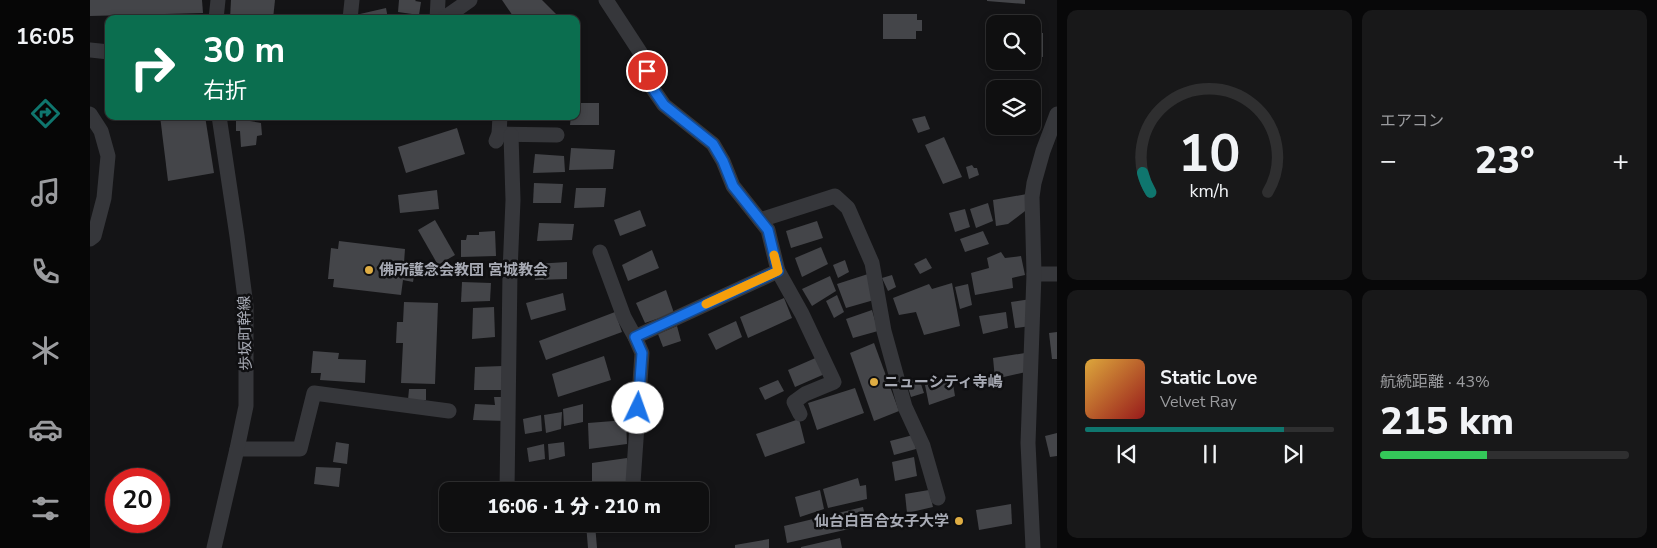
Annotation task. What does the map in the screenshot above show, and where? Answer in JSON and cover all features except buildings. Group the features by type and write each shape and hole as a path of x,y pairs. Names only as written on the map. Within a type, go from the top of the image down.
{"street":[{"path":"216,15 218,0"},
{"path":"350,15 352,0"},
{"path":"437,15 438,0"},
{"path":"449,15 470,0"},
{"path":"606,0 640,52 653,89 664,105 713,144 723,161 733,186 768,230 778,271 802,314 834,382 805,394 794,402 800,414"},
{"path":"90,50 105,52"},
{"path":"90,114 101,131 108,156 104,198 94,236 90,239"},
{"path":"1033,548 1028,443 1034,274 1032,219 1034,183 1057,114"},
{"name":"歩坂町幹線","path":"214,548 246,406 246,306 238,236 220,120"},
{"path":"500,120 513,200 508,366 507,482"},
{"path":"502,137 558,135"},
{"path":"760,220 835,196 848,208 872,263 884,331 905,407 923,446 938,498"},
{"path":"600,252 624,318 642,353 634,482"},
{"path":"635,337 778,271"},
{"path":"1034,274 1057,274"},
{"path":"237,449 300,449 314,393 449,412"}],"slow traffic":[{"path":"706,304 778,271 774,255"}],"place":[{"name":"佛所護念会教団 宮城教会","path":"369,270"},
{"name":"ニューシティ寺嶋","path":"874,382"},
{"name":"仙台白百合女子大学","path":"959,521"}],"route":[{"path":"638,408 642,353 635,337 778,271 768,230 733,186 723,161 713,144 664,105 653,89 647,71"}]}
